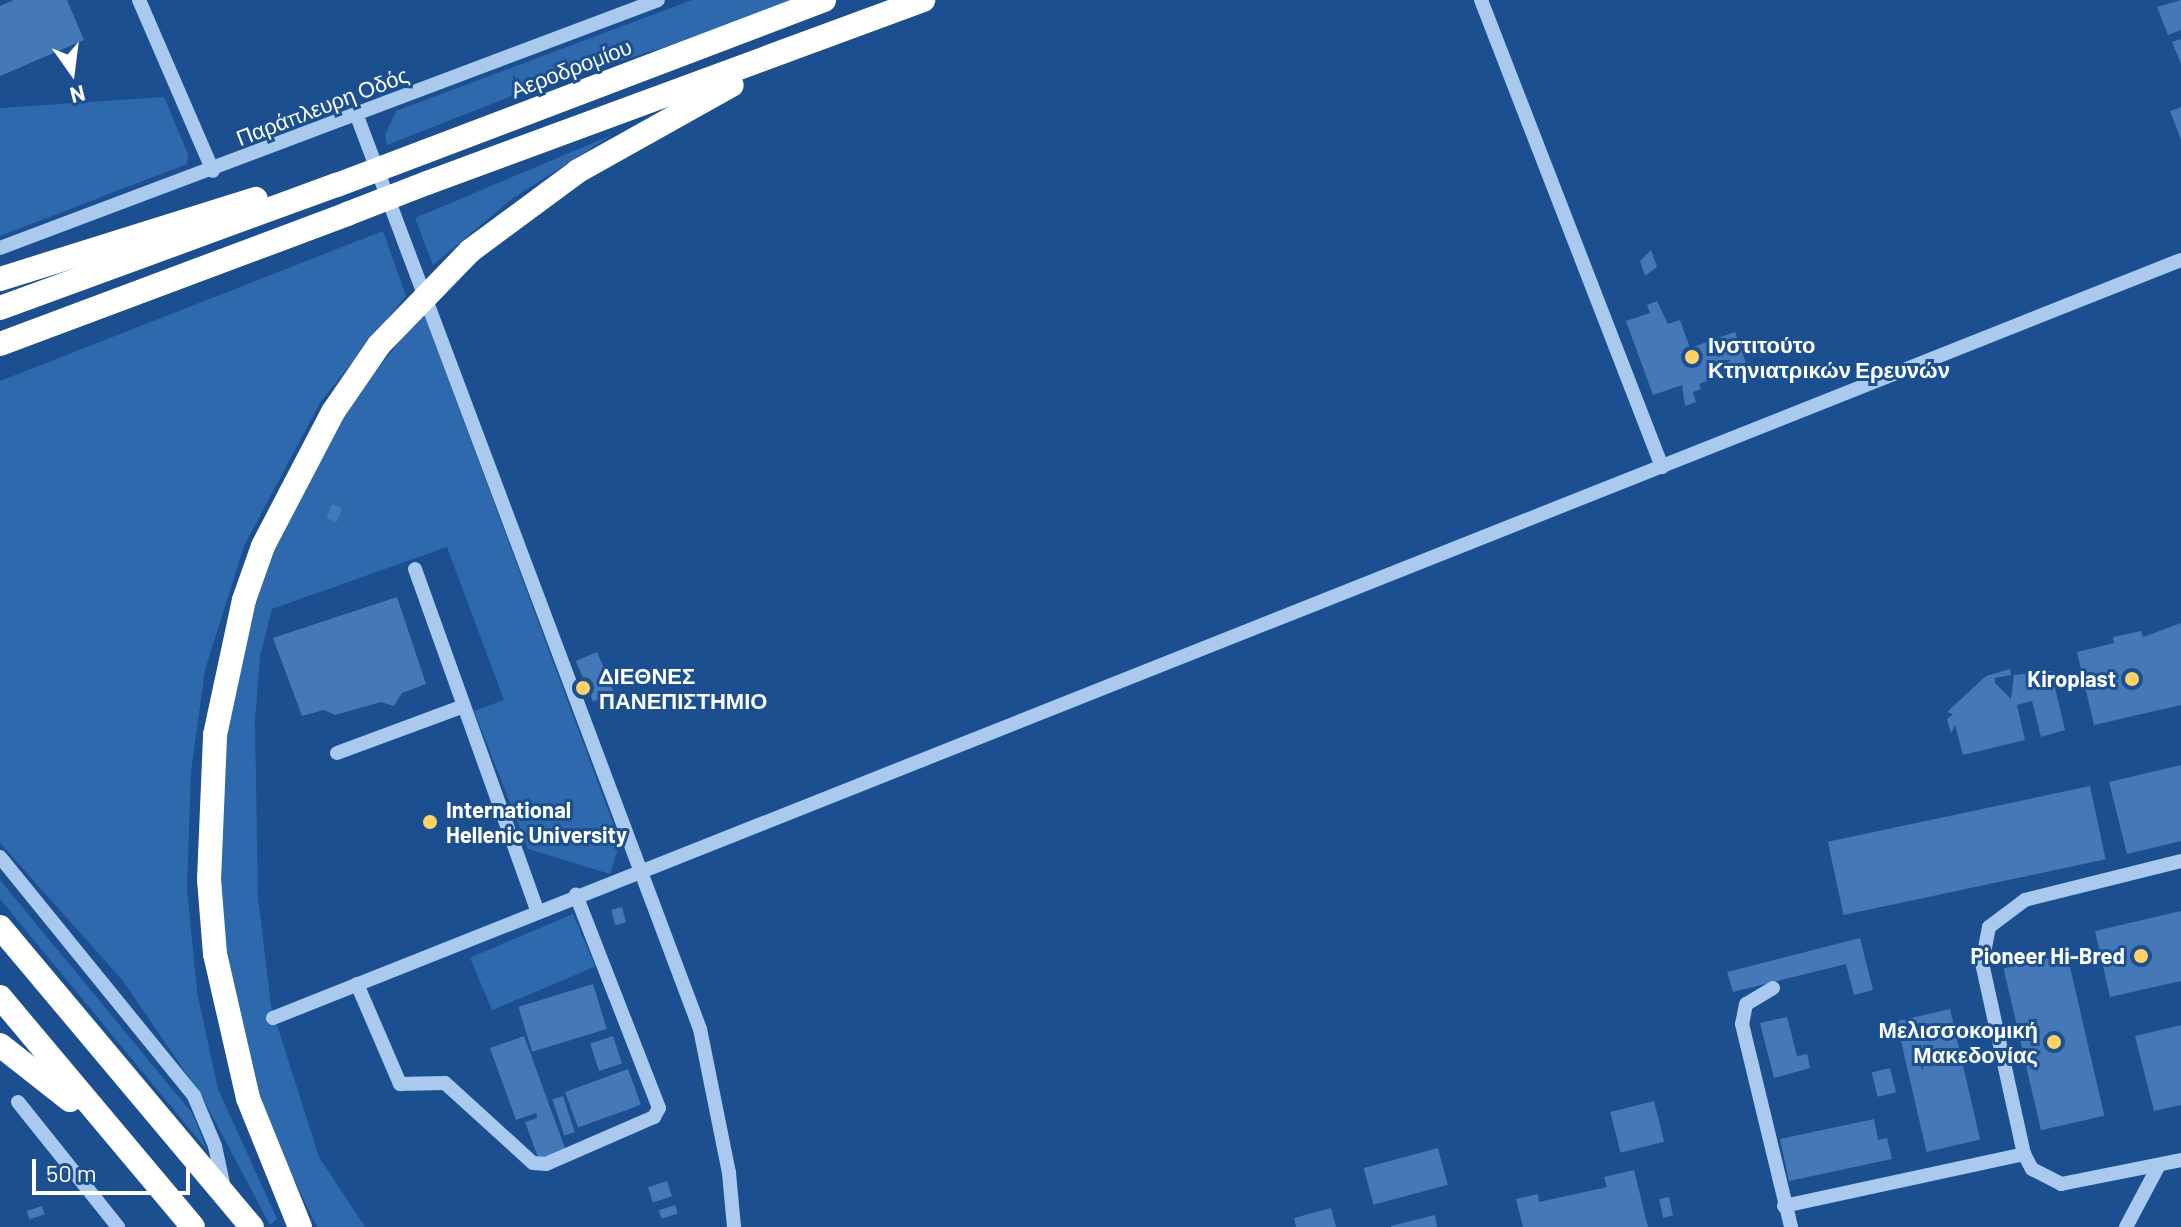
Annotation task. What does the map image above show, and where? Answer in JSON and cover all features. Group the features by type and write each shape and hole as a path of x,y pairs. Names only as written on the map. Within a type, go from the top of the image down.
{"highway":[{"name":"Αεροδρομίου","path":"337,185 824,0"},
{"path":"0,344 923,0"},
{"path":"300,1227 248,1098 215,954 209,880 215,735 244,600 263,546 333,412 379,345 470,251 578,171 807,44"},
{"path":"0,279 223,208 337,185"},
{"path":"0,308 337,185"},
{"path":"0,927 252,1227"},
{"path":"0,997 193,1227"},
{"path":"0,1045 28,1063 123,1146"}],"street":[{"path":"139,0 213,171"},
{"name":"Παράπλευρη Οδός","path":"0,248 213,171 658,0"},
{"path":"1481,0 1662,467"},
{"path":"357,116 700,1029 727,1159 734,1227"},
{"path":"273,1018 537,910 2181,260"},
{"path":"415,569 537,910"},
{"path":"337,753 464,706"},
{"path":"0,857 194,1096 215,1146 225,1196"},
{"path":"2181,861 2025,900 1989,927 1982,963 2024,1154 2045,1180 2061,1184 2181,1160"},
{"path":"357,984 400,1084 445,1083 533,1163 546,1164 650,1119 659,1108 576,895"},
{"path":"1773,988 1746,1004 1742,1024 1791,1227"},
{"path":"18,1102 118,1227"},
{"path":"1784,1206 2024,1154"},
{"path":"2126,1227 2159,1165"}],"shaded area":[{"path":"692,0 796,0 711,33 535,87 387,145 385,135 396,111"},
{"path":"164,97 188,154 187,164 0,236 0,108"},
{"path":"612,135 513,198 433,265 415,218"},
{"path":"383,231 406,296 321,401 244,546 205,670 191,772 187,888 197,992 218,1089 277,1219 270,1225 201,1095 123,981 0,843 0,381"},
{"path":"423,312 620,842 610,874 528,849 474,711 504,700 447,547 272,609 260,656 255,721 258,897 271,1006 319,1157 365,1227 317,1227 277,1145 249,1064 229,978 219,888 223,755 248,627 275,546 312,468 359,392"},
{"path":"0,880 192,1113 207,1150 0,899"},
{"path":"573,914 595,966 492,1010 470,958"}],"building":[{"path":"14,0 67,0 84,40 0,76 0,6"},
{"path":"2181,0 2181,30 2168,35 2157,7"},
{"path":"2181,39 2181,64 2172,42"},
{"path":"2181,107 2181,140 2170,111"},
{"path":"1651,250 1657,267 1645,276 1640,261"},
{"name":"Ινστιτούτο Κτηνιατρικών Ερευνών","path":"1657,301 1668,324 1680,320 1690,348 1735,332 1747,366 1699,384 1701,389 1693,392 1696,402 1685,406 1682,385 1653,395 1626,321 1650,313 1647,305"},
{"path":"332,504 342,508 337,522 326,518"},
{"path":"397,597 426,684 402,693 394,706 381,702 335,715 324,710 302,716 273,638"},
{"name":"Kiroplast","path":"2181,623 2181,705 2094,725 2077,652 2114,643 2113,637 2141,631 2143,637"},
{"path":"597,652 614,693 593,701 576,661"},
{"path":"2010,669 2011,675 1995,678 1995,683 2011,699 2014,675 2051,671 2065,730 2041,737 2032,701 2017,705 2025,740 1963,755 1955,725 1951,733 1947,719 1953,714 1947,712 1986,676"},
{"path":"2181,765 2181,841 2127,854 2109,782"},
{"path":"2090,786 2106,859 1843,915 1828,842"},
{"path":"622,907 626,923 615,925 611,910"},
{"name":"Pioneer Hi-Bred","path":"2181,911 2181,981 2110,997 2095,931"},
{"path":"1860,938 1873,990 1854,995 1846,964 1733,992 1727,972"},
{"name":"Μελισσοκομική Μακεδονίας","path":"2067,954 2104,1116 2041,1130 2004,969"},
{"path":"593,984 607,1029 532,1052 518,1007"},
{"path":"1950,1009 1980,1140 1927,1152 1896,1021"},
{"path":"1787,1017 1797,1056 1807,1054 1810,1068 1774,1078 1760,1023"},
{"path":"2181,1025 2181,1105 2154,1111 2135,1036"},
{"path":"524,1036 566,1151 539,1160 525,1122 537,1118 536,1113 516,1120 490,1048"},
{"path":"613,1036 622,1064 599,1071 590,1043"},
{"path":"1890,1068 1896,1092 1878,1097 1872,1073"},
{"path":"628,1069 641,1105 578,1128 565,1092"},
{"path":"563,1096 575,1132 564,1136 553,1099"},
{"path":"1654,1101 1664,1142 1620,1153 1610,1112"},
{"path":"1874,1119 1878,1140 1887,1138 1892,1159 1789,1181 1780,1139"},
{"path":"1438,1148 1448,1185 1373,1205 1364,1168"},
{"path":"1634,1170 1648,1227 1523,1227 1516,1199 1538,1194 1539,1202 1607,1187 1604,1177"},
{"path":"667,1181 672,1196 653,1202 648,1187"},
{"path":"1669,1197 1673,1216 1663,1218 1659,1199"},
{"path":"675,1205 678,1214 662,1219 659,1210"},
{"path":"42,1206 45,1215 30,1220 27,1211"},
{"path":"1331,1208 1336,1227 1296,1227 1294,1218"},
{"path":"1435,1215 1437,1227 1391,1227 1391,1226"}],"place":[{"name":"Ινστιτούτο Κτηνιατρικών Ερευνών","path":"1692,357"},
{"name":"Kiroplast","path":"2132,679"},
{"name":"ΔΙΕΘΝΕΣ ΠΑΝΕΠΙΣΤΗΜΙΟ","path":"583,688"},
{"name":"International Hellenic University","path":"430,822"},
{"name":"Pioneer Hi-Bred","path":"2141,956"},
{"name":"Μελισσοκομική Μακεδονίας","path":"2054,1042"}]}
